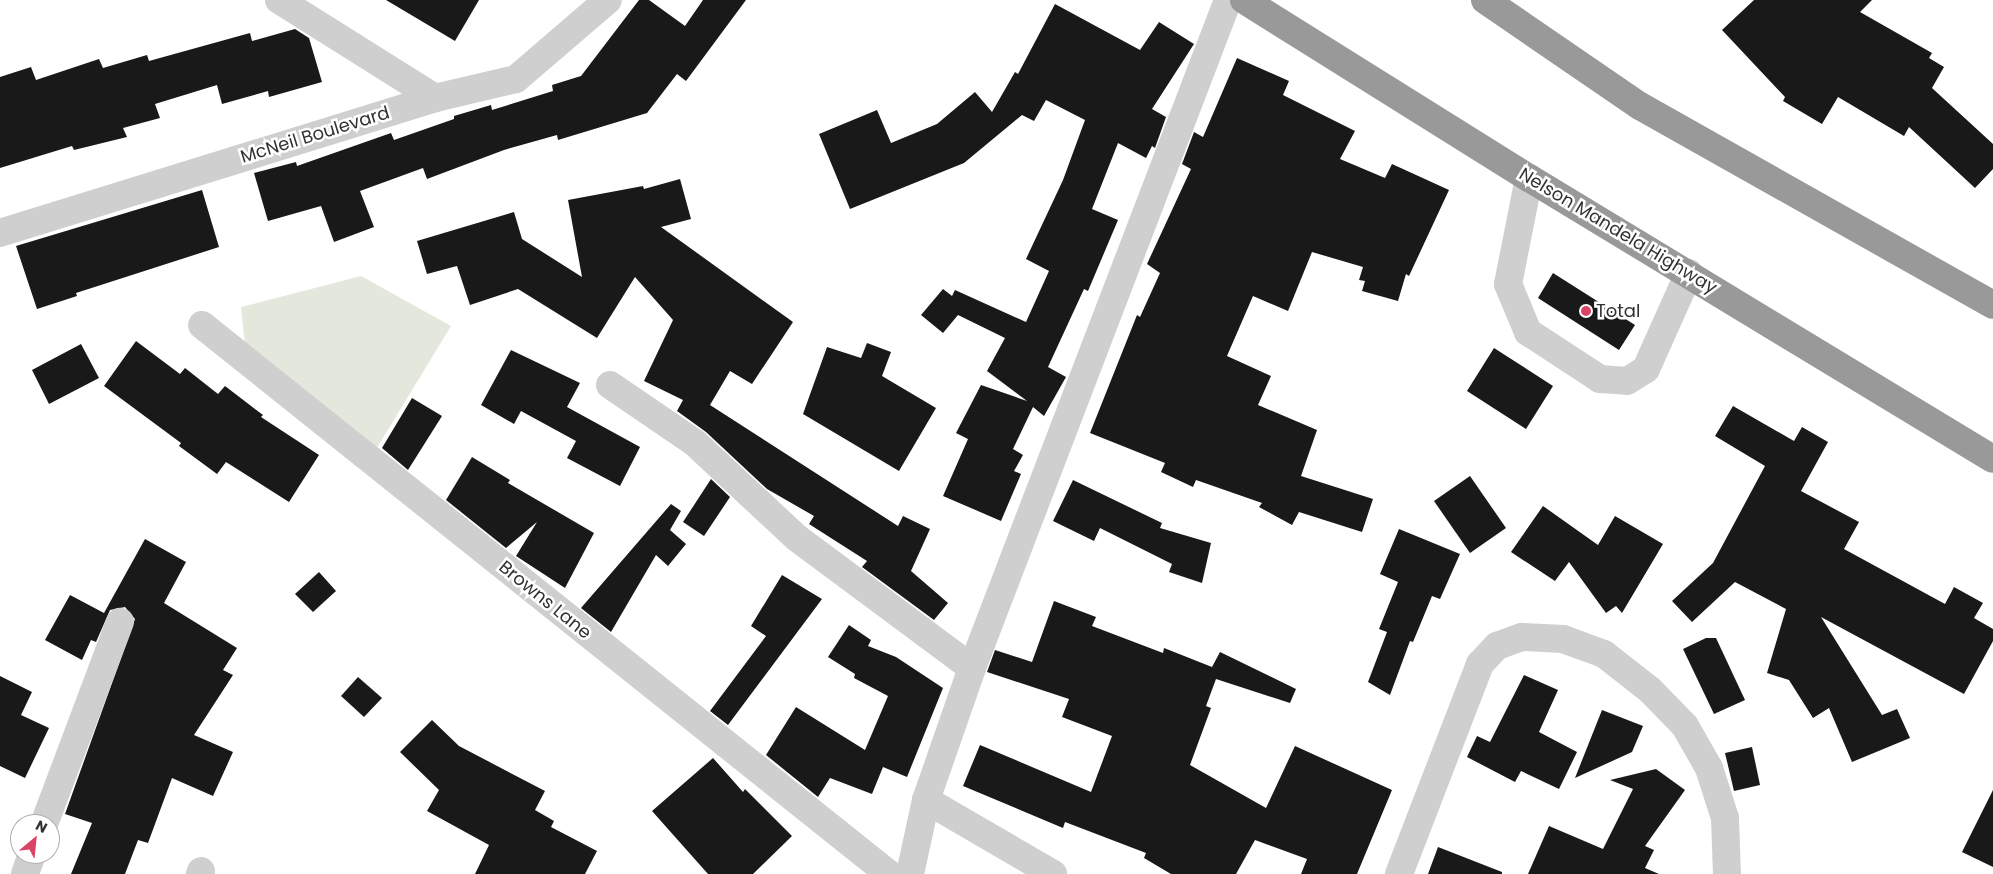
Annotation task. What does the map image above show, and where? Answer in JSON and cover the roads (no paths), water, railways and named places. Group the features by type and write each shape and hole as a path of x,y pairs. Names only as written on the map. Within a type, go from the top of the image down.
{"highway":[{"name":"Nelson Mandela Highway","path":"1244,0 1529,178 1689,273 1993,459"},
{"path":"1485,0 1640,106 1993,305"}],"street":[{"path":"279,0 435,98"},
{"name":"McNeil Boulevard","path":"0,233 435,98 516,79 608,0"},
{"path":"910,874 926,800 972,668 1228,0"},
{"path":"1529,178 1508,284 1528,332 1600,380 1627,381 1646,369 1689,273"},
{"name":"Browns Lane","path":"202,325 889,874"},
{"path":"610,385 695,443 797,538 972,668"},
{"path":"48,814 120,622"},
{"path":"1399,874 1480,664 1496,646 1522,637 1563,640 1604,654 1650,690 1685,726 1709,768 1725,818 1727,874"},
{"path":"926,800 1053,874"}],"place":[{"name":"Total","path":"1586,311"}]}
